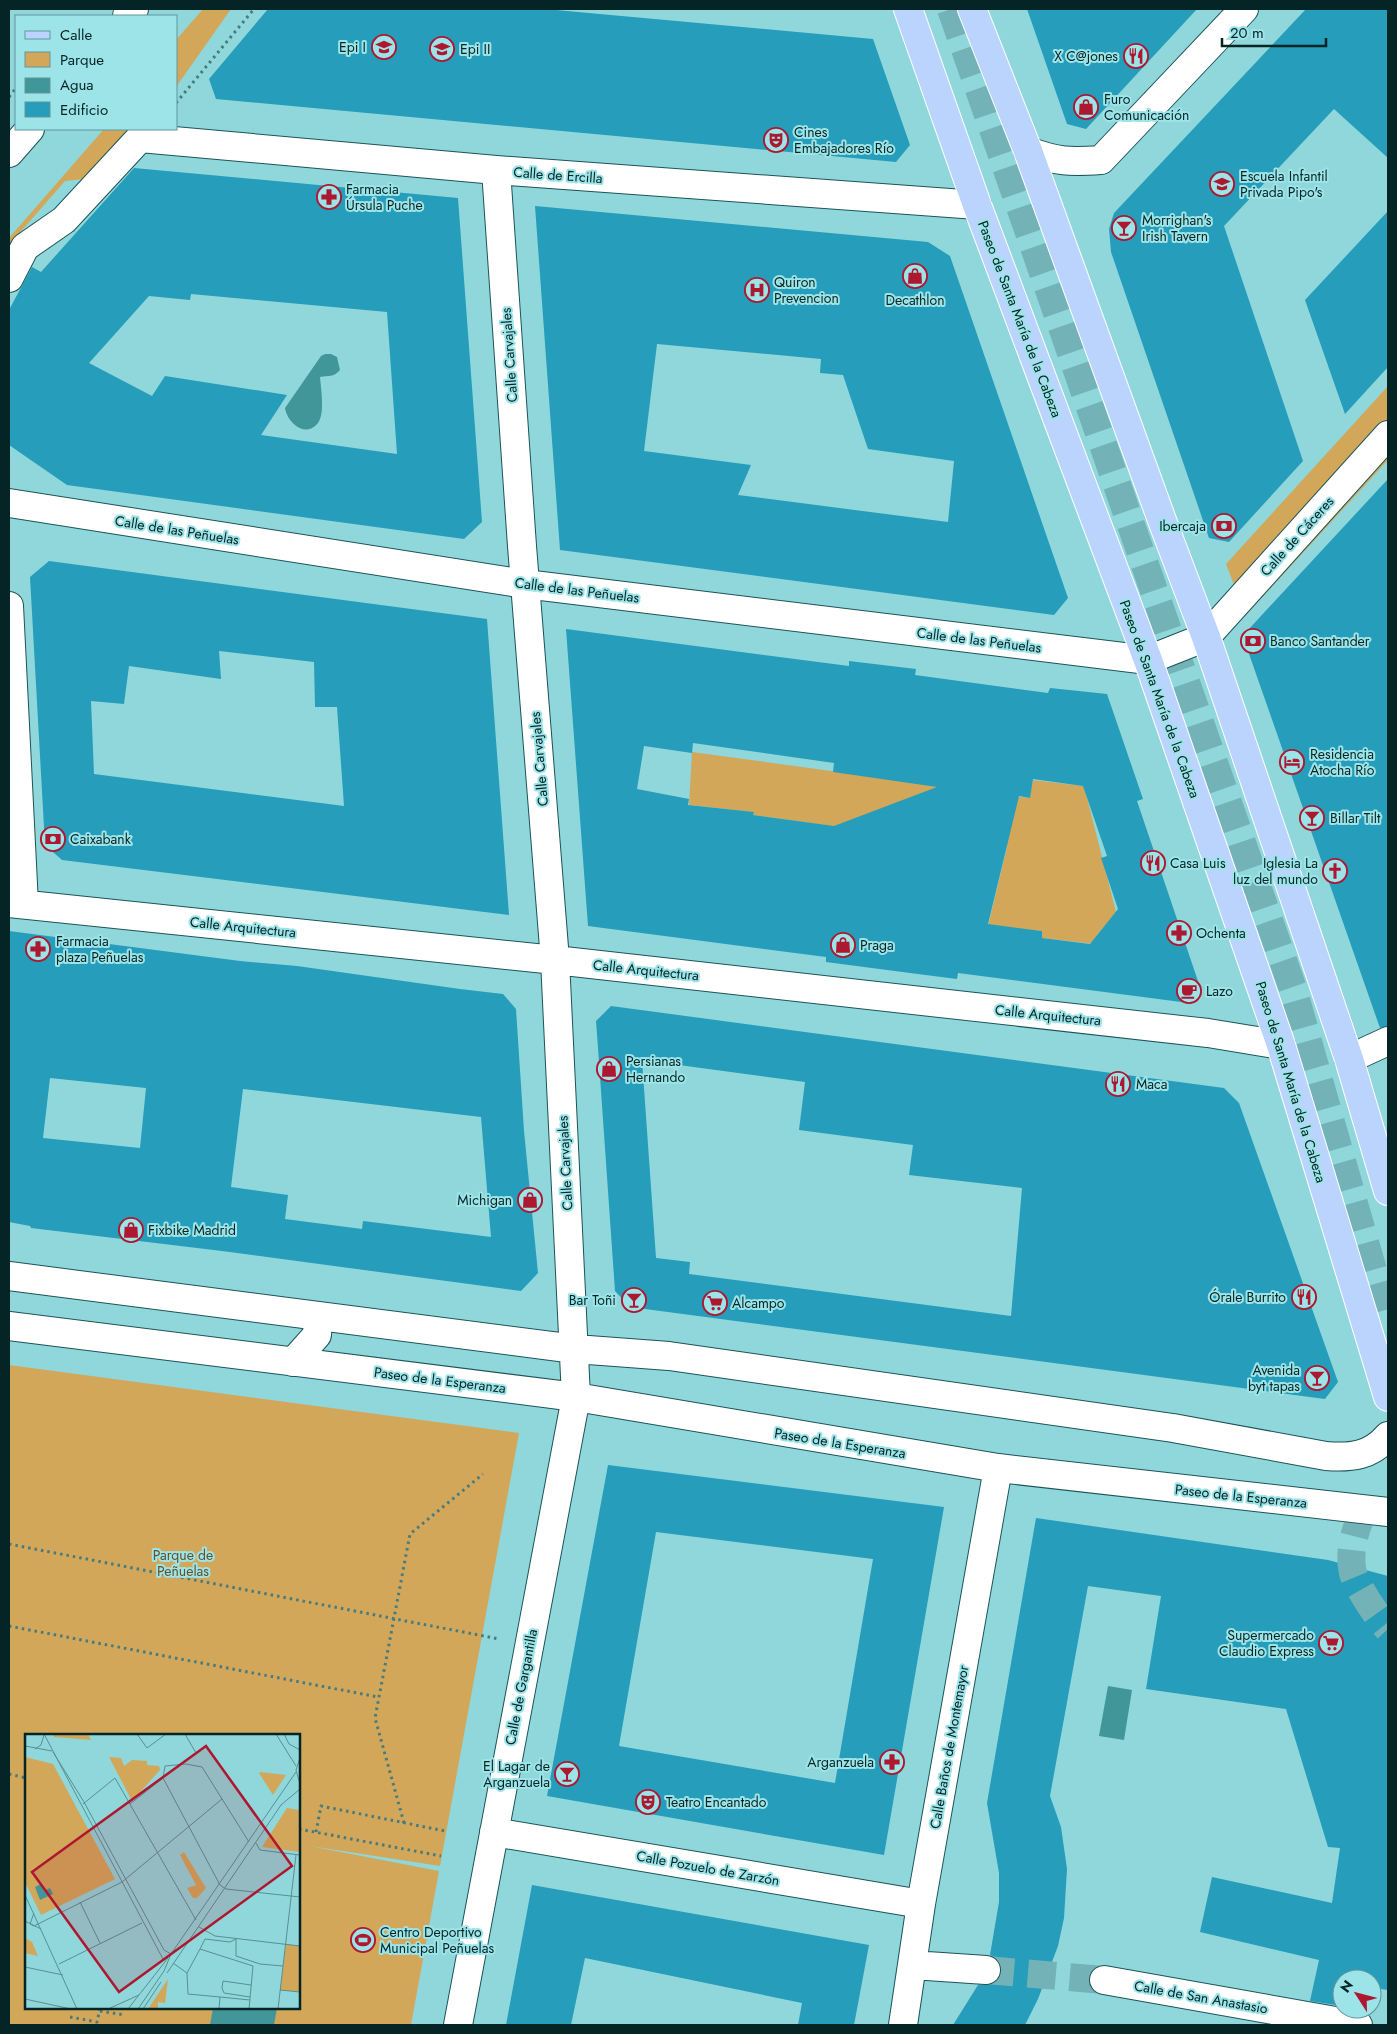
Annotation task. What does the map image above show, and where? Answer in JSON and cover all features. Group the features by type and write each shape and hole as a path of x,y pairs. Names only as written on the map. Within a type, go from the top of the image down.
{"main road":[{"name":"Paseo de Santa María de la Cabeza","path":"908,9 977,205 1148,660 1281,1045 1388,1397"},
{"path":"972,9 1028,152 1162,523 1206,637 1349,1059 1388,1191"}],"street":[{"path":"1028,152 1048,159 1069,162 1101,160 1244,9"},
{"name":"Calle de Ercilla","path":"9,278 25,247 64,220 140,138 496,170 977,205"},
{"name":"Calle Carvajales","path":"496,170 525,584 555,960 575,1349"},
{"name":"Calle de Cáceres","path":"1206,637 1388,435"},
{"name":"Calle de las Peñuelas","path":"9,503 525,584 1148,660"},
{"path":"9,606 16,903"},
{"path":"1148,660 1206,637"},
{"name":"Calle Arquitectura","path":"16,903 555,960 1208,1033 1281,1045"},
{"path":"1349,1059 1388,1041"},
{"path":"9,1276 575,1349 669,1356 1163,1426 1326,1456 1350,1458 1371,1452 1388,1436"},
{"path":"293,1362 316,1335 318,1316"},
{"name":"Paseo de la Esperanza","path":"9,1326 576,1397 998,1468 1388,1512"},
{"name":"Calle de Gargantilla","path":"458,2025 576,1397 575,1349"},
{"name":"Calle Baños de Montemayor","path":"903,2025 921,1904 998,1468"},
{"name":"Calle Pozuelo de Zarzón","path":"494,1832 921,1904"},
{"path":"912,1965 986,1970"},
{"name":"Calle de San Anastasio","path":"1104,1980 1358,2025"}],"path":[{"path":"178,101 254,9"},
{"path":"404,1823 374,1718 410,1534 484,1474"},
{"path":"9,1544 483,1636"},
{"path":"9,1626 378,1697"},
{"path":"9,1774 25,1778"},
{"path":"316,1832 321,1806 445,1831"},
{"path":"300,1829 441,1856"},
{"path":"70,2017 98,2022 100,2009 125,2015"}],"green space":[{"path":"203,9 231,9 178,84 178,38"},
{"path":"103,130 128,130 84,179 65,181 9,245 9,238"},
{"path":"1388,386 1388,460 1246,615 1226,564"},
{"path":"692,752 1029,798 1033,780 1084,786 1116,912 1097,935 1095,944 1042,938 1042,931 1024,929 987,930 1007,847 841,823 839,827 753,815 753,812 689,805"},
{"name":"Parque de Peñuelas","path":"9,1365 519,1433 440,1866 310,1846 439,1871 411,2025 9,2025"}],"water":[{"path":"325,354 337,357 340,370 333,375 320,377 322,401 320,419 313,428 302,429 293,423 285,408 321,356"},
{"path":"1108,1686 1132,1690 1124,1740 1099,1736"},
{"path":"213,2009 277,2009 274,2025 210,2025"}],"building":[{"path":"268,9 545,9 873,39 910,145 896,162 216,99 209,79"},
{"path":"1027,9 1197,9 1086,129 1067,124"},
{"path":"1306,9 1388,9 1388,158 1334,109 1224,226 1303,461 1229,542 1209,538 1111,252 1109,229 1114,213"},
{"path":"134,168 458,198 482,522 464,539 67,485 9,445 9,310 32,267 41,272","holes":["191,294 387,312 397,454 261,435 287,395 165,376 152,396 89,363 149,296 190,300"]},
{"path":"535,206 928,242 950,256 1068,598 1054,615 560,550","holes":["657,344 821,359 820,373 843,375 868,449 954,461 948,522 738,495 751,465 644,451"]},
{"path":"1388,211 1388,367 1345,414 1305,300"},
{"path":"1388,479 1388,1026 1380,1028 1248,651 1248,630"},
{"path":"49,561 487,619 509,915 62,860 45,845 30,577","holes":["219,651 314,662 315,707 337,707 344,806 94,774 91,701 124,704 129,666 221,679"]},
{"path":"566,629 849,666 849,661 916,669 915,675 1048,693 1050,688 1107,694 1143,799 1137,801 1200,987 1189,1003 958,973 957,979 910,973 826,962 826,957 588,926","holes":["693,743 834,763 833,772 937,787 834,826 753,815 754,812 688,805 689,799 637,789 644,746 692,753","1033,779 1083,786 1107,856 1101,858 1118,909 1090,944 1042,938 1042,931 988,924 1019,796 1030,798"]},
{"path":"9,931 240,961 297,966 503,994 516,1009 524,1131 538,1273 521,1291 222,1251 31,1228 30,1226 9,1222","holes":["50,1078 146,1088 140,1148 43,1138","243,1089 481,1117 491,1237 363,1221 362,1229 285,1219 288,1195 231,1187"]},
{"path":"611,1006 1224,1088 1239,1103 1338,1382 1325,1399 630,1307 615,1291 596,1021","holes":["642,1060 805,1082 799,1130 913,1145 909,1175 1022,1188 1011,1316 689,1274 690,1262 656,1258"]},
{"path":"608,1465 944,1507 884,1855 547,1796","holes":["656,1532 873,1559 835,1783 619,1746"]},
{"path":"1036,1518 1328,1560 1388,1576 1388,1990 1382,1989 1382,1969 1332,1969 1332,2004 1310,2001 1319,1960 1200,1932 1212,1877 1332,1903 1340,1848 1328,1847 1286,1709 1146,1689 1161,1596 1088,1586 1050,1796 1061,1827 1067,1869 1064,1918 1058,1946 1038,1999 1025,2025 953,2025 978,1985 993,1984 999,1979 1001,1972 1000,1963 995,1957 990,1955 999,1902 999,1873 987,1803"},
{"path":"532,1885 869,1945 854,2025 798,2025 802,2003 585,1958 571,2025 506,2025"}],"tunnel":[{"path":"951,9 1293,989 1388,1323"},
{"path":"1364,1510 1353,1541 1351,1557 1353,1573 1368,1602 1388,1629"},
{"path":"986,1970 1104,1980"}],"place":[{"name":"Epi I","path":"384,47"},
{"name":"Epi II","path":"442,49"},
{"name":"X C@jones","path":"1136,56"},
{"name":"Furo Comunicación","path":"1086,107"},
{"name":"Cines Embajadores Río","path":"776,140"},
{"name":"Escuela Infantil Privada Pipo's","path":"1222,184"},
{"name":"Farmacia Úrsula Puche","path":"329,197"},
{"name":"Morrighan's Irish Tavern","path":"1124,228"},
{"name":"Decathlon","path":"915,276"},
{"name":"Quiron Prevencion","path":"757,290"},
{"name":"Ibercaja","path":"1224,526"},
{"name":"Banco Santander","path":"1253,641"},
{"name":"Residencia Atocha Río","path":"1292,762"},
{"name":"Billar Tilt","path":"1312,818"},
{"name":"Caixabank","path":"53,839"},
{"name":"Casa Luis","path":"1153,863"},
{"name":"Iglesia La luz del mundo","path":"1335,871"},
{"name":"Ochenta","path":"1179,933"},
{"name":"Praga","path":"843,945"},
{"name":"Farmacia plaza Peñuelas","path":"38,949"},
{"name":"Lazo","path":"1189,991"},
{"name":"Persianas Hernando","path":"609,1069"},
{"name":"Maca","path":"1118,1084"},
{"name":"Michigan","path":"530,1200"},
{"name":"Fixbike Madrid","path":"131,1230"},
{"name":"Órale Burrito","path":"1304,1297"},
{"name":"Bar Toñi","path":"634,1300"},
{"name":"Alcampo","path":"715,1303"},
{"name":"Avenida byt tapas","path":"1317,1378"},
{"name":"Supermercado Claudio Express","path":"1331,1643"},
{"name":"Arganzuela","path":"892,1762"},
{"name":"El Lagar de Arganzuela","path":"567,1774"},
{"name":"Teatro Encantado","path":"648,1802"},
{"name":"Centro Deportivo Municipal Peñuelas","path":"363,1940"}]}
